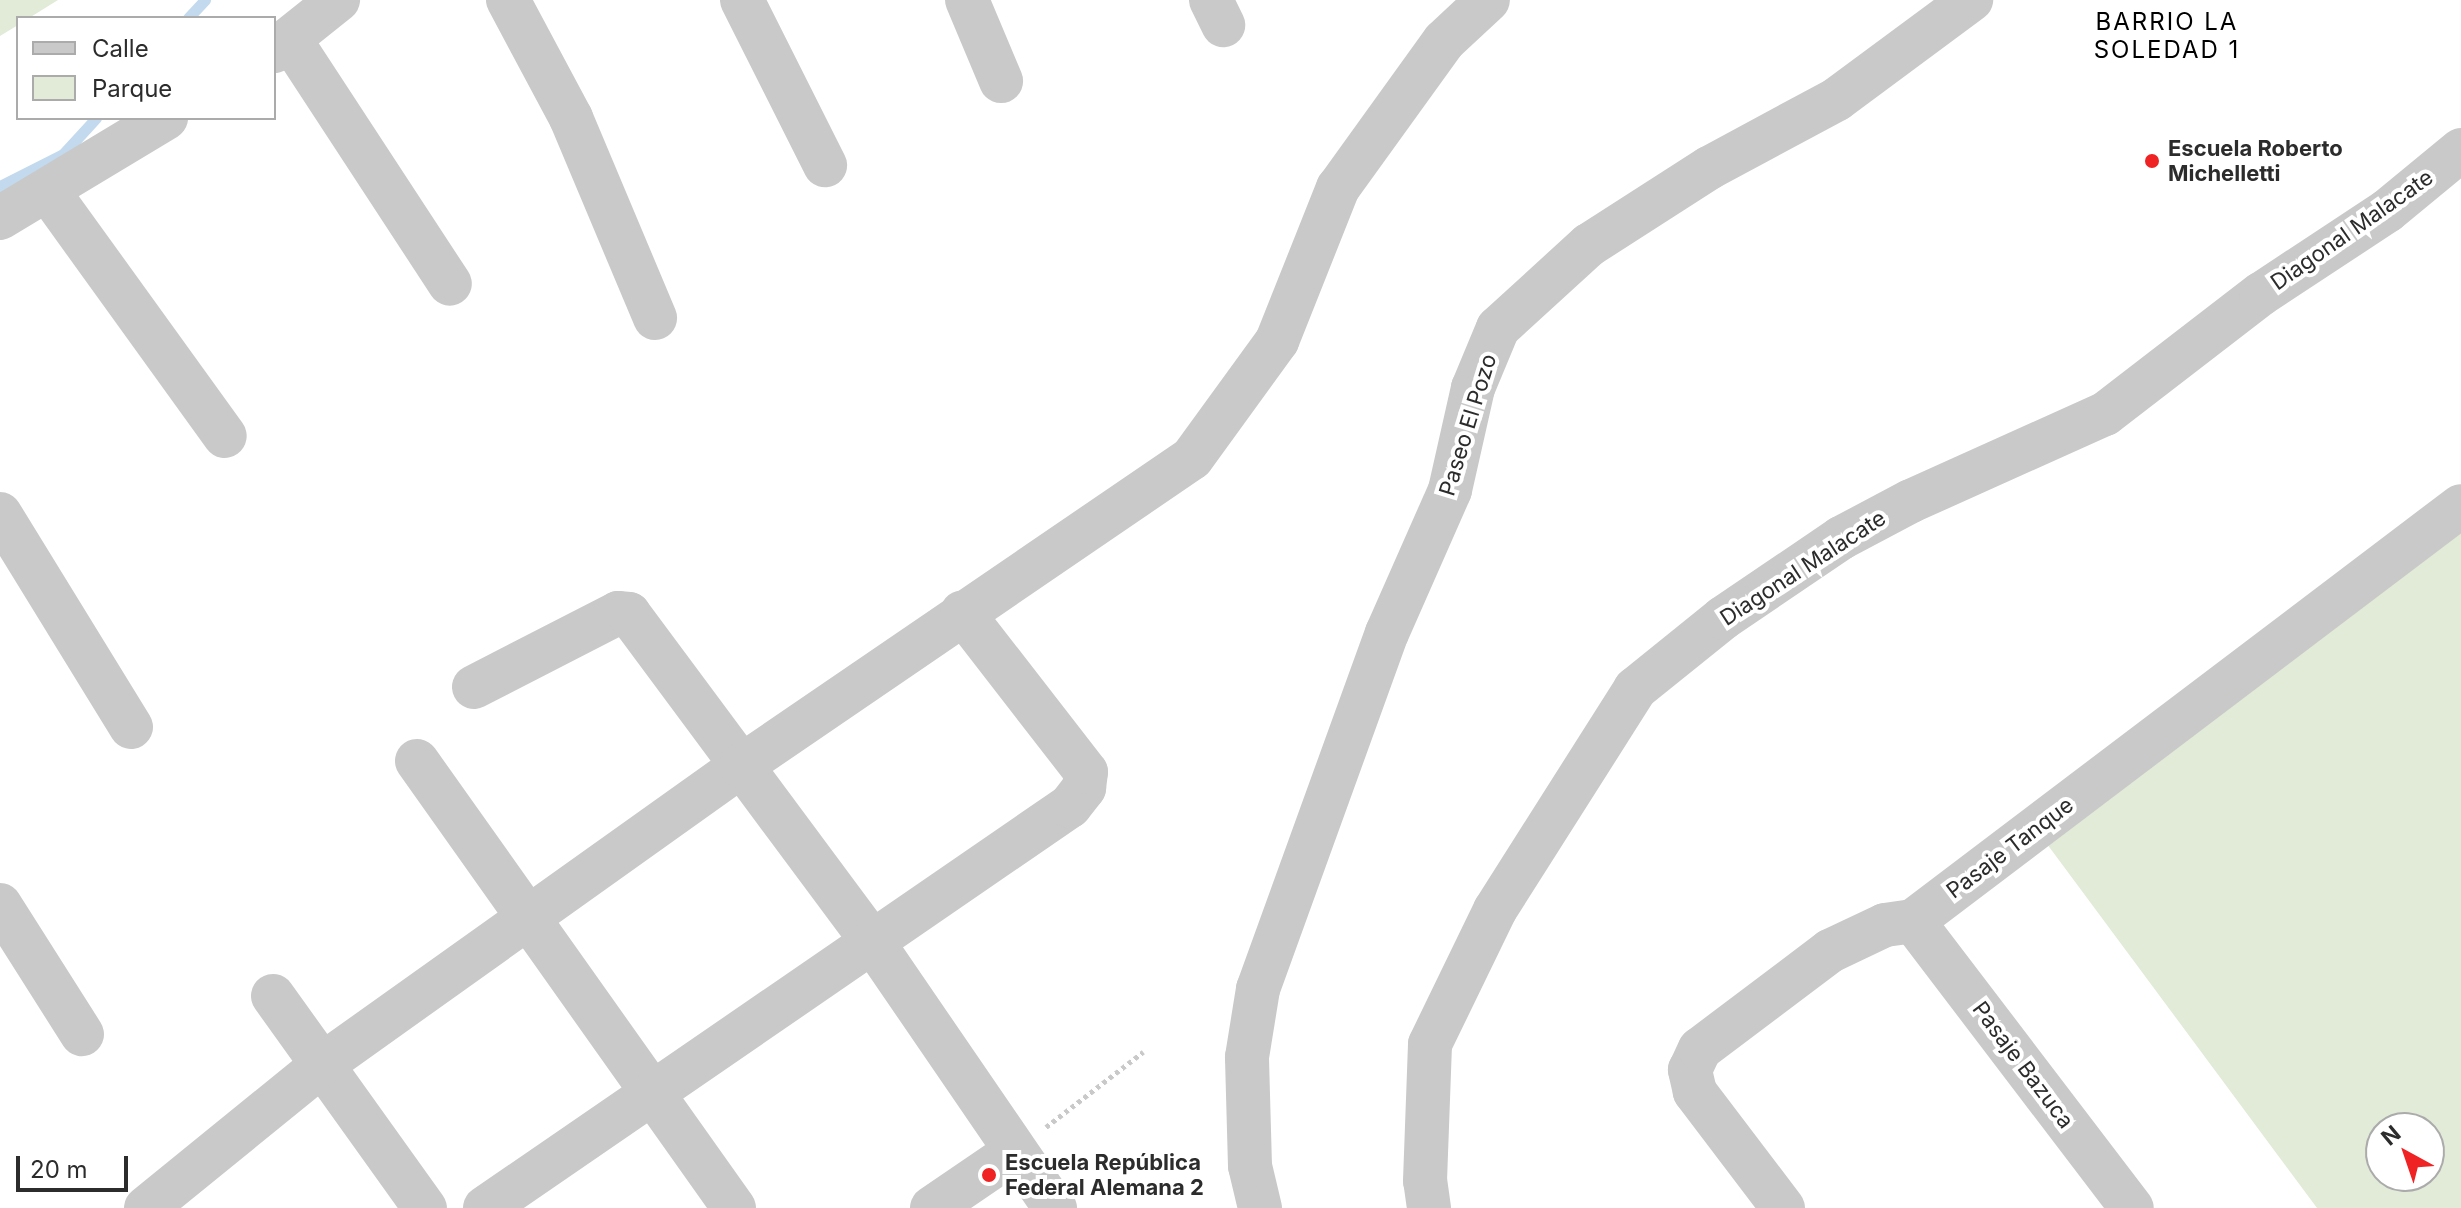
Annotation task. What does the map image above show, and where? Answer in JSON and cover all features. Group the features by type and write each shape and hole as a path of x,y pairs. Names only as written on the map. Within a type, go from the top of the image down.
{"street":[{"path":"338,0 282,46 450,284"},
{"path":"508,0 571,118 655,318"},
{"path":"742,0 825,165"},
{"path":"967,0 1001,81"},
{"path":"146,1208 323,1064 530,921 741,766 962,612 1192,458 1277,341 1338,188 1444,41 1488,0"},
{"name":"Paseo El Pozo","path":"1260,1208 1250,1166 1247,1057 1258,989 1387,633 1450,490 1473,388 1498,328 1589,245 1709,168 1837,99 1971,0"},
{"path":"0,218 163,120"},
{"name":"Diagonal Malacate","path":"1429,1208 1425,1181 1430,1044 1495,910 1635,689 1723,618 1841,538 1911,501 2105,414 2261,294 2387,211 2461,150"},
{"path":"48,191 225,436"},
{"name":"Pasaje Tanque","path":"1783,1208 1706,1109 1690,1070 1700,1049 1830,951 1885,925 1913,921 2461,506"},
{"path":"0,514 131,727"},
{"path":"485,1208 657,1093 1070,806 1084,788 1086,772 962,612"},
{"path":"474,687 618,613 629,614 872,941 1055,1208"},
{"path":"417,761 657,1093 734,1208"},
{"path":"0,905 82,1034"},
{"name":"Pasaje Bazuca","path":"1913,921 2132,1208"},
{"path":"273,996 425,1208"},
{"path":"932,1208 1014,1152"}],"path":[{"path":"1014,1152 1143,1052"}],"green space":[{"path":"0,0 58,0 32,16 16,16 16,26 0,36"},
{"path":"2461,529 2461,1208 2317,1208 2047,844"}],"waterway":[{"path":"190,16 205,0"},
{"path":"0,186 63,154 94,120"}],"place":[{"name":"Escuela Roberto Michelletti","path":"2152,161"},
{"name":"Escuela República Federal Alemana 2","path":"989,1175"}],"district":[{"name":"BARRIO LA SOLEDAD 1","path":"2167,36"}]}
